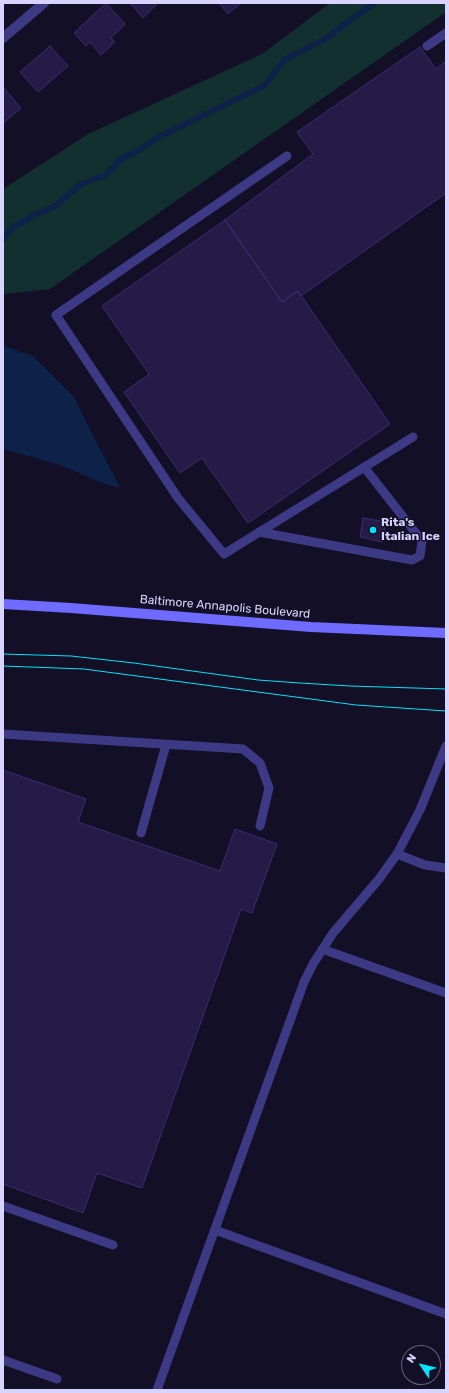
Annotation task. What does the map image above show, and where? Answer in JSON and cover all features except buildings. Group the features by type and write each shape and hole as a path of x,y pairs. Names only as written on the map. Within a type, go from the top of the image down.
{"main road":[{"name":"Baltimore Annapolis Boulevard","path":"3,604 102,610 311,627 446,633"}],"street":[{"path":"3,38 44,3"}],"lane":[{"path":"428,46 446,33"},
{"path":"286,156 56,315 178,498 224,554 413,437"},
{"path":"259,532 412,560 420,556 422,541 364,467"},
{"path":"3,734 243,749 260,763 269,788 260,826"},
{"path":"141,833 166,745"},
{"path":"157,1390 298,999 310,970 322,949 344,919 379,878 397,854 442,768 446,746"},
{"path":"397,854 425,865 446,868"},
{"path":"322,949 446,993"},
{"path":"3,1206 113,1245"},
{"path":"215,1230 446,1314"},
{"path":"3,1360 57,1379"}],"green space":[{"path":"330,3 446,3 446,12 50,289 3,294 3,189 88,134 262,54"}],"water":[{"path":"4,346 33,356 74,397 120,488 102,483 60,465 3,449"}],"waterway":[{"path":"3,239 13,227 57,205 79,185 106,175 121,159 139,150 157,138 265,85 284,60 323,40 374,3"}],"tram line":[{"path":"3,654 71,656 258,680 350,686 446,689"},
{"path":"3,666 84,669 356,705 446,711"}],"place":[{"name":"Rita's Italian Ice","path":"373,530"}]}
